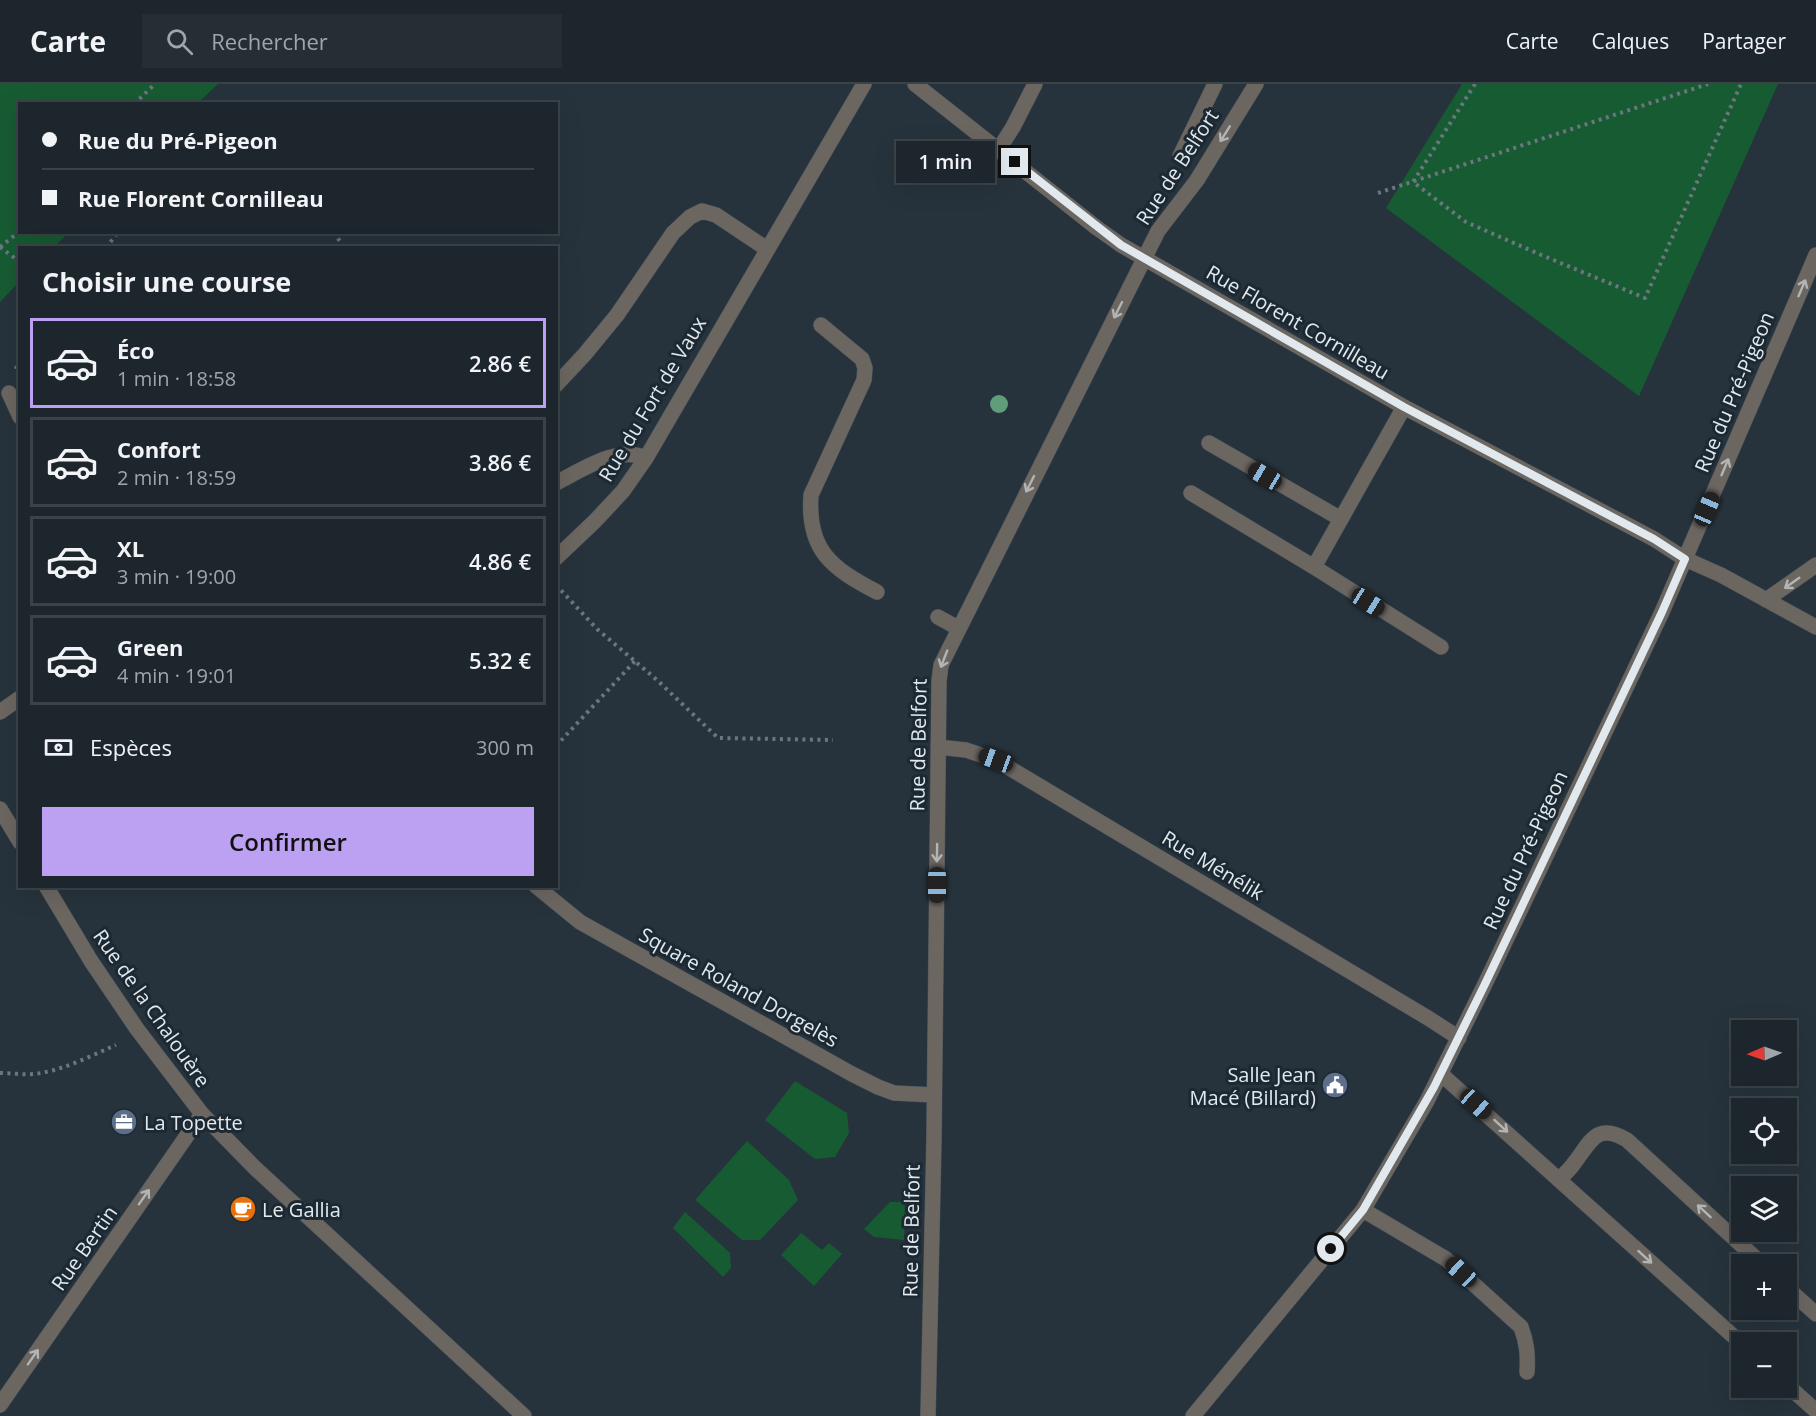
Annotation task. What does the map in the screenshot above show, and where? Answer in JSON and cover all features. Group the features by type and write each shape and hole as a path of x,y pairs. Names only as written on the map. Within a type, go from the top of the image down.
{"street":[{"name":"Rue du Fort de Vaux","path":"558,556 623,491 646,458 864,84"},
{"name":"Rue Florent Cornilleau","path":"915,84 1121,245 1404,407 1816,627"},
{"path":"999,149 1035,84"},
{"path":"1180,156 1215,84"},
{"name":"Rue de Belfort","path":"928,1416 939,672 943,658 1158,231 1197,180 1256,84"},
{"path":"558,383 610,323 673,233 690,217 702,211 716,215 767,249"},
{"name":"Rue du Pré-Pigeon","path":"1193,1416 1363,1210 1441,1074 1662,612 1816,255"},
{"path":"821,326 862,359 865,368 864,380 811,495 809,511 811,529 820,549 834,563 850,578 877,592"},
{"path":"9,393 18,413"},
{"path":"1314,567 1404,407"},
{"path":"1209,443 1341,519"},
{"path":"558,482 615,455 638,454 646,458"},
{"path":"1191,493 1441,647"},
{"path":"1766,600 1816,565"},
{"path":"938,617 958,628"},
{"path":"0,712 18,699"},
{"name":"Rue Ménélik","path":"938,747 966,750 996,760 1459,1038"},
{"path":"0,809 18,839"},
{"name":"Rue de la Chalouère","path":"47,888 91,962 130,1020 202,1114 255,1168 524,1416"},
{"name":"Square Roland Dorgelès","path":"538,888 580,922 852,1074 894,1093 934,1095"},
{"path":"1441,1074 1731,1334"},
{"name":"Rue Bertin","path":"0,1405 202,1114"},
{"path":"1559,1179 1596,1136 1606,1133 1617,1134 1627,1140 1751,1254"},
{"path":"1363,1210 1446,1259 1521,1327 1526,1342 1527,1372"},
{"path":"1797,1297 1816,1314"},
{"path":"1797,1394 1816,1411"}],"path":[{"path":"136,102 155,84"},
{"path":"1413,182 1475,84"},
{"path":"1378,193 1708,84"},
{"path":"1413,182 1467,222 1539,255 1646,298 1741,84"},
{"path":"18,233 0,247 18,260"},
{"path":"558,587 597,629 718,738 833,740"},
{"path":"558,744 635,661"},
{"path":"0,1073 33,1074 49,1071 77,1062 119,1043"}],"green space":[{"path":"0,84 218,84 199,102 18,102 18,234 67,234 55,246 18,246 18,283 0,302"},
{"path":"1462,84 1778,84 1639,396 1386,208"},
{"path":"795,1081 847,1113 849,1133 835,1157 815,1159 765,1120"},
{"path":"747,1141 789,1180 798,1200 760,1240 742,1240 695,1200"},
{"path":"890,1202 905,1202 904,1240 874,1237 864,1229"},
{"path":"685,1212 730,1253 731,1268 723,1277 673,1228"},
{"path":"801,1233 822,1250 829,1243 842,1254 814,1286 781,1255"}],"place":[{"name":"Salle Jean Macé (Billard)","path":"1335,1085"},
{"name":"La Topette","path":"124,1122"},
{"name":"Le Gallia","path":"243,1209"}],"route":[{"path":"1015,162 1121,245 1404,407 1654,539 1685,559 1485,984 1427,1101 1363,1210 1331,1249"}]}
